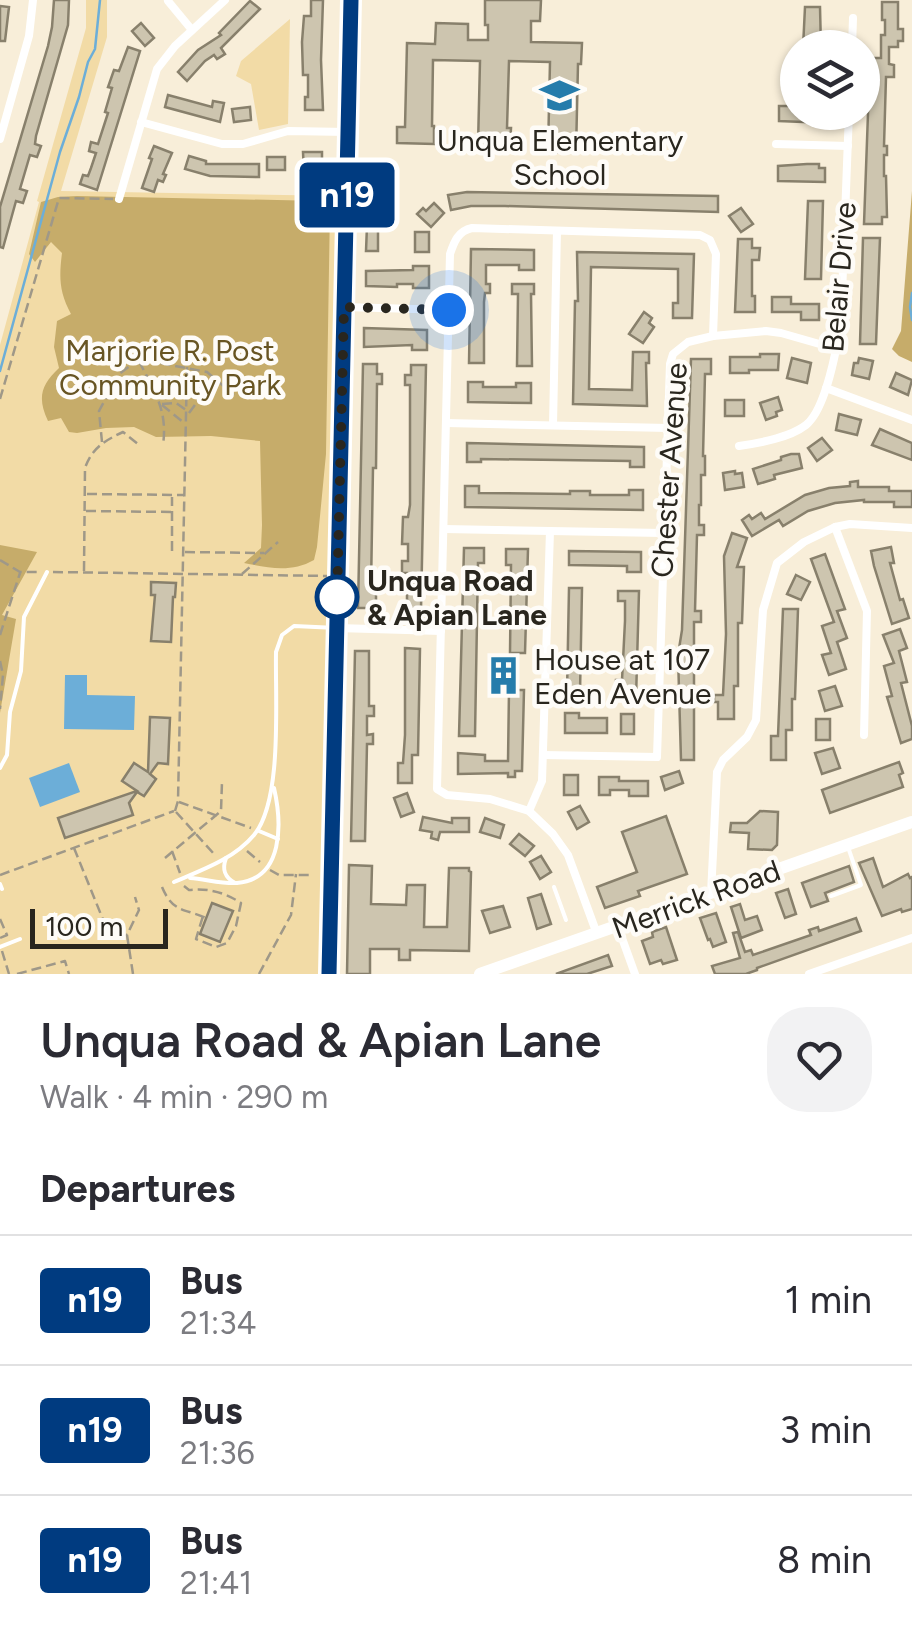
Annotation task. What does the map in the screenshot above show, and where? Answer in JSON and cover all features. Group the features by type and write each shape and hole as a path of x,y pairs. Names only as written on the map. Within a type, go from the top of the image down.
{"main road":[{"name":"Merrick Road","path":"480,974 912,822"}],"street":[{"path":"0,138 29,36 33,0"},
{"path":"119,199 157,69 174,46 224,0"},
{"path":"329,974 351,0"},
{"path":"168,1 192,30"},
{"path":"853,18 853,30"},
{"path":"141,122 222,144 244,144 288,132 348,132"},
{"name":"Belair Drive","path":"739,446 758,444 811,422 826,388 841,321 848,130"},
{"path":"776,144 848,146"},
{"path":"598,934 568,855 529,811 490,798 442,794 436,785 450,254 455,240 472,228 700,235 710,240 716,254 714,336"},
{"path":"553,425 557,230"},
{"path":"344,307 449,310"},
{"name":"Chester Avenue","path":"543,755 657,757 673,354 688,342 714,336 775,331 837,348"},
{"path":"826,388 912,420"},
{"path":"447,423 668,428"},
{"path":"711,894 717,772 756,720 763,610 777,563 804,542 835,527 850,524 912,528"},
{"path":"835,527 868,611 864,735"},
{"path":"444,528 663,532"},
{"path":"529,811 540,791 543,755 550,531"},
{"path":"337,628 442,630"},
{"path":"618,927 635,974"},
{"path":"810,974 912,938"}],"lane":[{"path":"0,768 8,755 10,712 21,671 24,617 47,572"},
{"path":"174,882 224,860 242,847 268,812 274,784 276,652 282,635 294,626 337,628"},
{"path":"185,877 236,883 256,877 268,868 278,839 279,808 274,784"},
{"path":"257,830 278,839"},
{"path":"831,896 860,885 848,845"},
{"path":"224,860 225,873 236,883"},
{"path":"554,887 566,920"},
{"path":"0,946 20,938"}],"path":[{"path":"0,400 59,198 119,199"},
{"path":"139,359 161,404 166,424 163,445"},
{"path":"102,442 99,411 119,374 139,359 207,372 234,395"},
{"path":"176,811 187,367"},
{"path":"186,416 214,378"},
{"path":"161,404 176,402 186,410"},
{"path":"161,404 186,424"},
{"path":"84,572 86,468 102,442 123,432 138,444"},
{"path":"85,494 184,496"},
{"path":"172,495 172,551"},
{"path":"85,511 173,512"},
{"path":"241,574 278,542"},
{"path":"183,552 264,553"},
{"path":"0,560 20,572 338,576"},
{"path":"0,635 20,572"},
{"path":"0,662 0,710"},
{"path":"165,858 221,811 222,782"},
{"path":"178,802 257,830"},
{"path":"176,811 224,860"},
{"path":"0,875 176,811"},
{"path":"74,848 104,922 127,935"},
{"path":"268,974 261,972 292,915 296,874"},
{"path":"162,887 176,908 204,917 196,938 216,947 228,943 241,903"},
{"path":"133,974 127,935 139,910 134,897"},
{"path":"0,918 7,936 0,938"},
{"path":"0,946 9,974"},
{"path":"17,974 64,961 70,974"},
{"path":"39,968 41,974"}],"green space":[{"name":"Marjorie R. Post Community Park","path":"86,0 107,0 107,37 61,191 343,196 325,974 0,974 0,345 86,28"},
{"path":"290,19 288,124 259,130 251,84 236,76 241,61"},
{"path":"912,191 912,362 892,349 901,331"},
{"path":"77,196 323,201 330,206 326,454 314,560 288,568 244,563 261,548 260,441 211,436 156,437 134,427 77,433 69,432 61,418 48,421 42,399 48,380 59,368 54,347 57,321 71,314 61,284 62,253 51,242 35,262 29,254 41,202"},
{"path":"0,545 37,552 2,615 16,619 0,713"}],"water":[{"path":"65,675 87,675 87,695 135,696 134,730 64,729"},
{"path":"69,763 80,792 40,807 29,778"}],"building":[{"path":"54,0 69,0 68,25 36,136 35,144 41,146 37,157 30,155 20,189 27,191 23,203 16,201 3,248 0,207 48,46"},
{"path":"311,0 323,0 323,110 305,110 308,75 303,75 302,42 304,16 311,16"},
{"path":"485,0 541,0 540,21 531,21 531,42 582,43 576,153 548,152 550,62 509,61 510,146 478,145 480,61 433,60 434,144 397,143 397,127 405,127 407,43 435,44 436,23 468,24 468,40 488,40"},
{"path":"250,1 260,9 221,48 225,54 205,61 187,81 178,72 198,50 221,35"},
{"path":"882,2 898,2 898,29 903,29 903,41 898,41 898,47 889,47 894,77 886,77 887,217 882,217 882,224 864,224 867,130 880,130 881,35 885,35"},
{"path":"0,6 9,7 5,41 0,41"},
{"path":"805,7 820,7 821,30 804,30"},
{"path":"141,23 154,38 145,46 132,31"},
{"path":"128,47 140,51 97,190 80,184 83,175 88,176 96,153 89,151 91,142 98,144 108,113 105,112 112,88 108,87"},
{"path":"168,95 212,107 213,101 224,103 220,122 165,107"},
{"path":"250,107 251,120 234,122 232,109"},
{"path":"154,146 172,153 163,182 158,180 154,192 142,188"},
{"path":"303,152 322,152 318,195 305,195"},
{"path":"189,156 206,164 259,164 259,177 210,176 185,169"},
{"path":"267,157 285,157 285,170 267,170"},
{"path":"819,164 819,168 825,168 825,182 778,181 778,166"},
{"path":"369,176 385,176 378,251 366,251"},
{"path":"467,192 718,196 718,212 505,206 451,210 448,195"},
{"path":"808,201 823,201 821,279 805,279"},
{"path":"434,203 444,213 431,227 417,214"},
{"path":"741,208 753,224 741,232 729,216"},
{"path":"415,232 429,232 429,252 415,252"},
{"path":"863,238 880,238 876,344 860,344"},
{"path":"738,239 752,239 752,248 760,248 759,260 752,260 755,312 735,312"},
{"path":"471,249 534,250 534,270 519,270 519,265 486,265 490,293 485,293 484,302 484,363 469,363"},
{"path":"577,252 694,254 692,318 673,318 673,303 678,303 678,269 591,267 589,389 632,390 633,352 649,352 647,406 573,404"},
{"path":"413,266 429,266 429,288 413,288 413,284 366,286 366,271 413,270"},
{"path":"512,284 534,284 532,366 517,366 518,294 512,294"},
{"path":"772,297 791,297 791,304 819,304 819,320 801,320 801,312 772,312"},
{"path":"644,312 652,318 649,323 654,327 643,343 629,334"},
{"path":"364,328 427,330 427,350 412,350 412,345 364,347"},
{"path":"779,354 778,370 730,373 730,357"},
{"path":"792,358 811,363 807,383 787,378"},
{"path":"859,358 873,361 869,379 852,375"},
{"path":"691,359 711,359 711,374 705,374 705,475 701,475 699,505 699,525 704,525 704,535 697,535 695,611 701,611 701,622 694,622 694,760 681,760 678,655"},
{"path":"363,364 377,364 377,374 382,374 382,384 377,384 373,468 371,587 376,587 376,608 358,608"},
{"path":"411,365 426,365 421,609 407,609 407,573 402,573 402,561 408,561 408,544 402,544 403,517 408,517 410,505 410,385 405,385 405,375 411,375"},
{"path":"896,373 912,380 908,395 890,387"},
{"path":"468,382 483,382 483,387 531,383 531,403 468,402"},
{"path":"778,397 782,410 766,420 760,403"},
{"path":"725,400 744,400 744,416 725,416"},
{"path":"839,414 861,420 857,435 836,430"},
{"path":"880,429 912,443 912,460 872,445"},
{"path":"822,438 832,450 817,461 808,448"},
{"path":"467,443 644,447 644,467 630,467 630,461 467,462"},
{"path":"799,454 802,468 758,484 753,469"},
{"path":"723,473 742,473 744,487 725,490"},
{"path":"858,481 858,487 912,491 912,507 864,500 835,503 808,511 783,526 779,520 752,536 742,520 761,513 765,519 805,495"},
{"path":"465,486 479,486 479,493 590,491 590,495 629,495 629,490 643,490 643,510 465,507"},
{"path":"732,533 747,538 737,567 744,567 742,623 738,623 738,686 734,686 734,719 718,719 714,695 723,695 724,556"},
{"path":"891,547 894,563 890,563 909,618 892,624 871,551"},
{"path":"464,548 484,548 484,563 478,563 475,736 459,736"},
{"path":"506,549 528,549 525,653 510,653 511,565 506,565"},
{"path":"569,551 641,552 641,572 627,572 627,566 569,565"},
{"path":"825,554 845,609 837,611 847,638 837,642 846,669 829,675 822,655 831,653 822,626 834,622 811,559"},
{"path":"796,575 810,582 801,600 787,594"},
{"path":"151,582 176,583 171,642 151,641 155,595 151,595"},
{"path":"569,588 582,588 580,693 567,693"},
{"path":"618,591 639,591 636,699 616,699 616,680 622,680 625,621 625,601 618,601"},
{"path":"783,609 798,609 795,699 792,730 786,730 786,760 771,760 771,736 778,736"},
{"path":"900,629 907,648 899,651 907,682 901,683 912,726 912,739 901,743 887,697 892,696 884,666 894,663 883,635"},
{"path":"405,648 420,649 418,755 412,755 412,783 398,783 405,735"},
{"path":"355,651 369,651 369,706 374,706 374,716 367,716 367,735 373,734 373,744 367,744 365,841 351,841"},
{"name":"House at 107 Eden Avenue","path":"495,669 514,669 514,682 495,682"},
{"path":"835,686 842,706 825,711 819,691"},
{"path":"509,690 524,690 522,771 515,771 515,777 508,777 508,773 458,774 458,753 485,755 485,761 508,761"},
{"path":"565,713 579,713 579,718 607,718 607,733 565,733"},
{"path":"621,714 634,714 634,734 621,734"},
{"path":"150,717 170,718 168,764 158,763 150,774 156,779 144,796 137,792 129,803 133,815 65,838 58,818 137,791 122,781 134,763 148,772"},
{"path":"816,719 830,719 830,740 816,740"},
{"path":"833,748 840,768 822,774 815,753"},
{"path":"899,762 903,787 830,813 822,790"},
{"path":"679,771 683,783 665,790 661,777"},
{"path":"564,775 578,775 578,795 564,795"},
{"path":"599,777 648,781 648,796 629,796 629,790 610,790 610,795 599,795"},
{"path":"407,793 414,812 401,817 394,798"},
{"path":"580,806 589,822 577,829 568,812"},
{"path":"760,811 778,812 777,845 772,850 748,849 749,833 730,832 731,823 747,823"},
{"path":"666,816 687,874 638,891 640,896 605,908 597,887 637,872 622,832"},
{"path":"423,817 452,823 452,818 469,818 469,832 440,832 438,840 431,838 432,832 420,830"},
{"path":"485,818 504,825 500,838 480,832"},
{"path":"519,834 534,846 525,856 510,844"},
{"path":"541,856 551,872 540,879 530,862"},
{"path":"873,858 883,887 908,874 912,877 912,909 882,916 859,863"},
{"path":"349,865 372,866 371,904 406,905 407,885 425,885 424,927 447,927 449,868 469,868 469,951 410,950 410,960 399,960 399,949 370,949 370,974 347,974"},
{"path":"849,866 854,882 825,893 828,901 811,907 802,883"},
{"path":"788,889 796,914 785,918 776,893"},
{"path":"541,894 551,924 537,929 528,898"},
{"path":"212,903 233,911 220,942 200,934"},
{"path":"740,904 745,920 757,916 762,930 741,938 731,907"},
{"path":"503,906 510,927 490,933 482,911"},
{"path":"716,913 726,942 713,947 700,918"},
{"path":"856,918 861,931 746,974 715,974 712,966 740,958 733,933 738,932 745,952 751,950 753,955 811,935 809,930 818,927 819,931"},
{"path":"666,927 677,960 650,964 642,941"},
{"path":"608,955 612,966 587,974 556,974"}],"waterway":[{"path":"0,371 60,152 95,49 100,0"},
{"path":"912,293 912,320"}],"bus line":[{"name":"n19","path":"329,974 351,0"}],"place":[{"name":"Unqua Elementary School","path":"560,96"},
{"name":"Unqua Road & Apian Lane","path":"337,597"},
{"name":"House at 107 Eden Avenue","path":"504,676"}],"route":[{"path":"337,597 337,602 344,307 449,310"}]}
